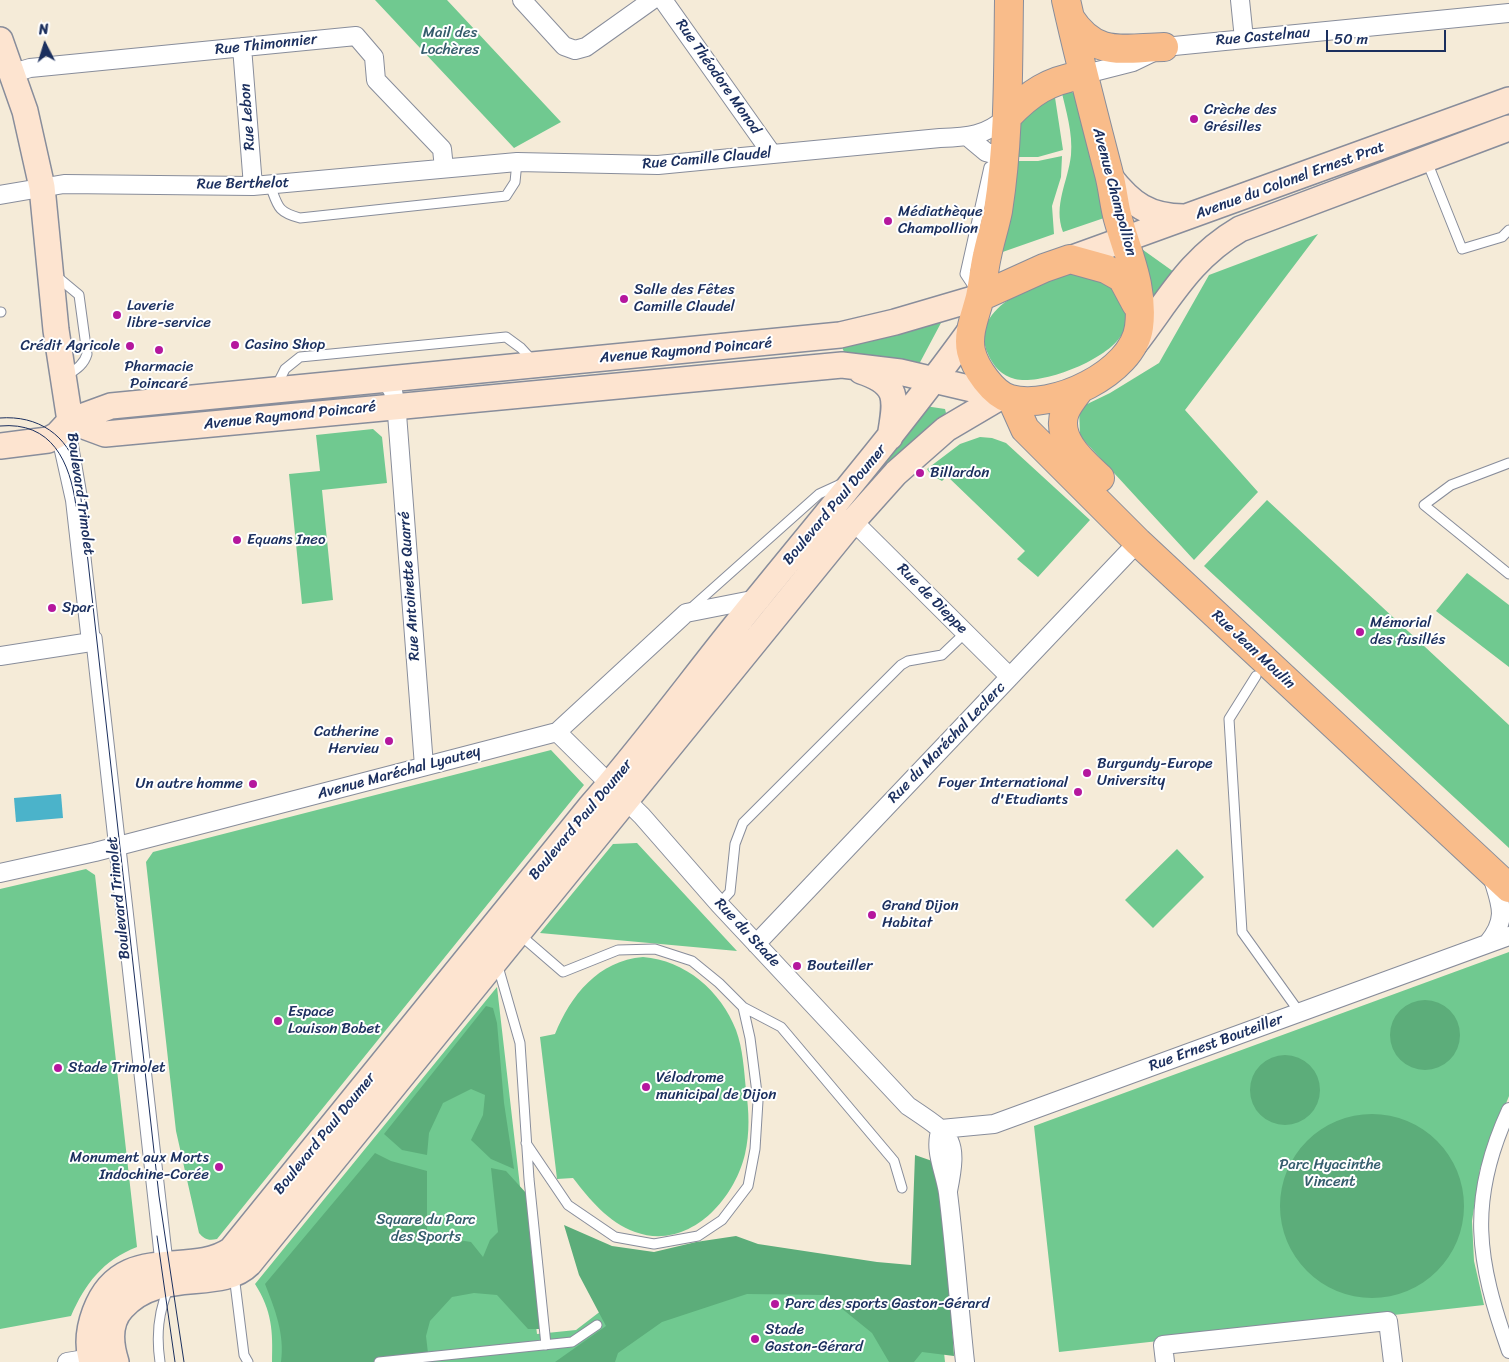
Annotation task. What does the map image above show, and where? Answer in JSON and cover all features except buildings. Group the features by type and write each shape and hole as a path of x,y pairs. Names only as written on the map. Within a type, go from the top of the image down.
{"main road":[{"path":"980,297 1044,268 1070,259 1092,264 1122,278 1131,291 1139,310 1137,334 1124,359 1099,378 1080,389 1044,400 1007,398 978,368 970,350 972,328 980,297 986,258 998,213 1007,117 1009,0"},
{"path":"1068,9 1088,40 1098,45 1116,49 1164,47"},
{"name":"Avenue Champollion","path":"1068,9 1082,75 1110,177 1118,220 1136,275 1139,310"},
{"path":"0,40 25,111 42,187 50,271 70,421"},
{"path":"1007,117 1028,95 1038,89 1082,75"},
{"name":"Avenue du Colonel Ernest Prat","path":"1070,259 1509,100"},
{"name":"Avenue du Colonel Ernest Prat","path":"1124,359 1186,274 1219,242 1240,229 1509,128"},
{"path":"1110,177 1124,195 1155,214 1192,216"},
{"name":"Avenue Raymond Poincaré","path":"0,446 48,440 57,435 70,421 111,406 840,335 895,322 980,297"},
{"name":"Boulevard Paul Doumer","path":"167,1270 214,1258 249,1264 519,934 757,598 890,438 972,328"},
{"name":"Avenue Raymond Poincaré","path":"842,365 879,378 892,390 895,397 890,438"},
{"name":"Avenue Raymond Poincaré","path":"70,421 105,434 842,365 900,372 1007,398"},
{"name":"Rue Jean Moulin","path":"1080,389 1065,412 1063,422 1066,439 1074,451 1180,559 1503,875"},
{"name":"Boulevard Paul Doumer","path":"233,1262 618,793 896,473 940,434 1007,398"},
{"name":"Rue Jean Moulin","path":"1007,398 1024,429 1138,542 1503,875"},
{"path":"91,1360 90,1331 97,1306 104,1295 130,1272 167,1270"},
{"path":"116,1362 111,1339 115,1319 120,1310 140,1293 154,1286 167,1270"}],"street":[{"path":"522,0 564,46 575,50 586,47 652,0"},
{"name":"Rue Théodore Monod","path":"664,0 772,154"},
{"path":"1240,0 1244,38"},
{"name":"Rue Castelnau","path":"1082,75 1133,62 1164,47 1509,13"},
{"name":"Rue Thimonnier","path":"13,73 30,68 356,36 374,57 376,80 442,149 444,168"},
{"name":"Rue Lebon","path":"242,47 261,186"},
{"name":"Rue Camille Claudel","path":"444,168 517,162 658,165 940,138 968,137 993,129 1007,117"},
{"path":"968,137 986,152 1004,158"},
{"name":"Rue Berthelot","path":"0,195 64,184 261,186 444,168"},
{"name":"Avenue Raymond Poincaré","path":"386,380 393,390 396,406"},
{"name":"Avenue Raymond Poincaré","path":"178,400 178,417 184,426"},
{"name":"Rue Antoinette Quarré","path":"396,406 424,766"},
{"name":"Boulevard Trimolet","path":"70,421 63,446 75,500 91,642"},
{"name":"Rue de Dieppe","path":"853,521 1010,677"},
{"name":"Rue du Maréchal Leclerc","path":"756,944 1138,542"},
{"path":"686,613 757,598"},
{"name":"Avenue Maréchal Lyautey","path":"0,873 117,846 557,732 686,613"},
{"path":"0,656 91,642"},
{"name":"Rue du Stade","path":"557,732 618,793 908,1106 941,1129 948,1137 953,1152 948,1190 965,1362"},
{"path":"1488,943 1498,928 1502,909 1503,875"},
{"name":"Rue Ernest Bouteiller","path":"941,1129 994,1124 1509,936"},
{"path":"1509,1110 1488,1169 1480,1230 1487,1287 1509,1351"},
{"path":"1164,1353 1388,1321 1393,1362"},
{"path":"67,1362 91,1360"}],"lane":[{"path":"1426,159 1462,248 1502,237 1509,230"},
{"path":"261,186 279,209 286,214 300,218 506,196 515,182 517,162"},
{"path":"275,389 285,369 300,357 506,337 521,348 536,365"},
{"name":"Boulevard Trimolet","path":"70,421 81,489 117,846"},
{"path":"1509,463 1451,485 1424,505 1509,574"},
{"path":"686,613 819,494 861,474"},
{"path":"719,904 730,892 735,844 743,823 900,665 908,661 942,655 965,632"},
{"name":"Boulevard Trimolet","path":"91,642 167,1270"},
{"path":"1256,676 1229,719 1242,932 1300,1012"},
{"path":"519,934 563,972 618,950 655,949 692,960 743,1007 781,1027 894,1162 902,1188"},
{"path":"496,961 520,1043 526,1142 546,1345"},
{"path":"526,1142 568,1205 615,1237 654,1244 698,1236 722,1220 748,1186 755,1149 758,1101 750,1038 743,1007"},
{"path":"233,1262 244,1355 248,1362"},
{"path":"160,1362 157,1344 158,1323 165,1297 167,1270"},
{"path":"379,1362 475,1357 572,1342 597,1325"}],"green space":[{"name":"Mail des Lochères","path":"375,0 447,0 561,122 514,148"},
{"path":"1061,89 1070,90 1079,99 1087,143 1107,217 1063,232 1060,222 1060,203 1071,155 1071,138"},
{"path":"1054,91 1063,150 1038,157 1012,157 1017,123"},
{"path":"1062,156 1061,177 1052,206 1054,234 994,255 1011,161 1038,161"},
{"path":"1318,234 1185,410 1258,492 1194,560 1080,436 1079,408 1110,393 1159,363 1209,275"},
{"path":"1139,247 1174,272 1155,304 1135,249"},
{"path":"1076,272 1103,275 1127,311 1125,328 1118,340 1092,360 1059,374 1027,380 1010,378 1002,373 992,363 988,354 984,337 988,322 998,309 1011,298 1045,282"},
{"path":"942,321 917,368 846,356 839,341"},
{"path":"925,406 945,409 946,413 908,445 853,505 848,501"},
{"path":"373,429 382,437 387,483 322,490 333,600 302,604 289,474 320,471 316,435"},
{"path":"980,437 992,438 1006,443 1090,520 1038,577 1017,559 1025,551 947,476 942,481 931,475 927,469 960,444"},
{"path":"1267,500 1509,725 1509,848 1204,566"},
{"path":"1467,573 1509,605 1509,667 1436,611"},
{"name":"Espace Louison Bobet","path":"551,750 584,785 217,1239 209,1240 203,1237 199,1233 176,1131 146,862 153,852"},
{"path":"637,843 737,951 540,933 613,844"},
{"path":"1177,849 1204,877 1153,928 1125,900"},
{"name":"Stade Trimolet","path":"86,869 95,875 137,1247 114,1259 96,1274 76,1304 71,1316 0,1329 0,889"},
{"name":"Parc Hyacinthe Vincent","path":"1509,952 1509,1096 1480,1169 1472,1221 1474,1261 1484,1305 1059,1352 1034,1126"},
{"name":"Vélodrome municipal de Dijon","path":"643,957 658,959 687,971 700,980 721,1003 736,1030 740,1045 748,1114 748,1138 745,1154 731,1189 706,1218 690,1228 673,1234 654,1236 635,1232 616,1222 593,1202 573,1178 557,1179 540,1037 555,1034 569,1006 588,982 613,965"},
{"name":"Square du Parc des Sports","path":"497,987 537,1334 576,1330 623,1294 937,1285 945,1362 272,1362 272,1341 268,1312 255,1284"},
{"path":"1425,1000 1438,1003 1450,1010 1457,1022 1460,1035 1457,1048 1450,1060 1438,1067 1425,1070 1412,1067 1400,1060 1393,1048 1390,1035 1393,1022 1400,1010 1412,1003"},
{"path":"486,1006 493,1008 497,1023 504,1103 514,1169 491,1159 471,1140 483,1115 485,1095 471,1089 443,1103 429,1133 427,1155 402,1150 384,1134"},
{"path":"1285,1055 1298,1058 1310,1065 1317,1077 1320,1090 1317,1103 1310,1115 1298,1122 1285,1125 1272,1122 1260,1115 1253,1103 1250,1090 1253,1077 1260,1065 1272,1058"},
{"path":"1372,1114 1390,1116 1407,1121 1437,1141 1457,1171 1462,1188 1464,1206 1462,1224 1457,1241 1437,1271 1407,1291 1390,1296 1372,1298 1354,1296 1337,1291 1307,1271 1287,1241 1282,1224 1280,1206 1282,1188 1287,1171 1307,1141 1337,1121 1354,1116"},
{"path":"375,1153 391,1161 427,1171 427,1235 471,1242 483,1257 490,1240 498,1232 491,1168 506,1171 527,1194 537,1210 531,1249 541,1329 528,1329 497,1295 474,1293 452,1297 430,1321 426,1336 429,1362 281,1362 282,1342 280,1332 276,1313 265,1284"},
{"path":"915,1155 935,1162 947,1243 954,1356 922,1352 914,1362 889,1362 872,1333 825,1295 747,1294 662,1322 618,1353 615,1362 555,1362 606,1326 579,1275 564,1225 612,1246 654,1252 696,1242 736,1236 758,1244 877,1262 911,1265"}],"water":[{"path":"61,794 63,818 16,822 14,798"}],"tram line":[{"path":"0,418 27,420 49,430 67,448 78,472 159,1196 184,1362"},
{"path":"0,426 18,426 33,430 55,448 69,474 76,506"},
{"path":"157,1236 175,1362"}],"place":[{"name":"Crèche des Grésilles","path":"1194,119"},
{"name":"Médiathèque Champollion","path":"888,221"},
{"name":"Salle des Fêtes Camille Claudel","path":"624,299"},
{"name":"Laverie libre-service","path":"117,315"},
{"name":"Casino Shop","path":"235,345"},
{"name":"Crédit Agricole","path":"130,346"},
{"name":"Pharmacie Poincaré","path":"159,350"},
{"name":"Billardon","path":"920,473"},
{"name":"Equans Ineo","path":"237,540"},
{"name":"Spar","path":"52,608"},
{"name":"Mémorial des fusillés","path":"1360,632"},
{"name":"Catherine Hervieu","path":"389,741"},
{"name":"Burgundy-Europe University","path":"1087,773"},
{"name":"Un autre homme","path":"253,784"},
{"name":"Foyer International d'Etudiants","path":"1078,792"},
{"name":"Grand Dijon Habitat","path":"872,915"},
{"name":"Bouteiller","path":"797,966"},
{"name":"Espace Louison Bobet","path":"278,1021"},
{"name":"Stade Trimolet","path":"58,1068"},
{"name":"Vélodrome municipal de Dijon","path":"646,1087"},
{"name":"Monument aux Morts Indochine-Corée","path":"219,1167"},
{"name":"Parc des sports Gaston-Gérard","path":"775,1304"},
{"name":"Stade Gaston-Gérard","path":"755,1339"}]}
